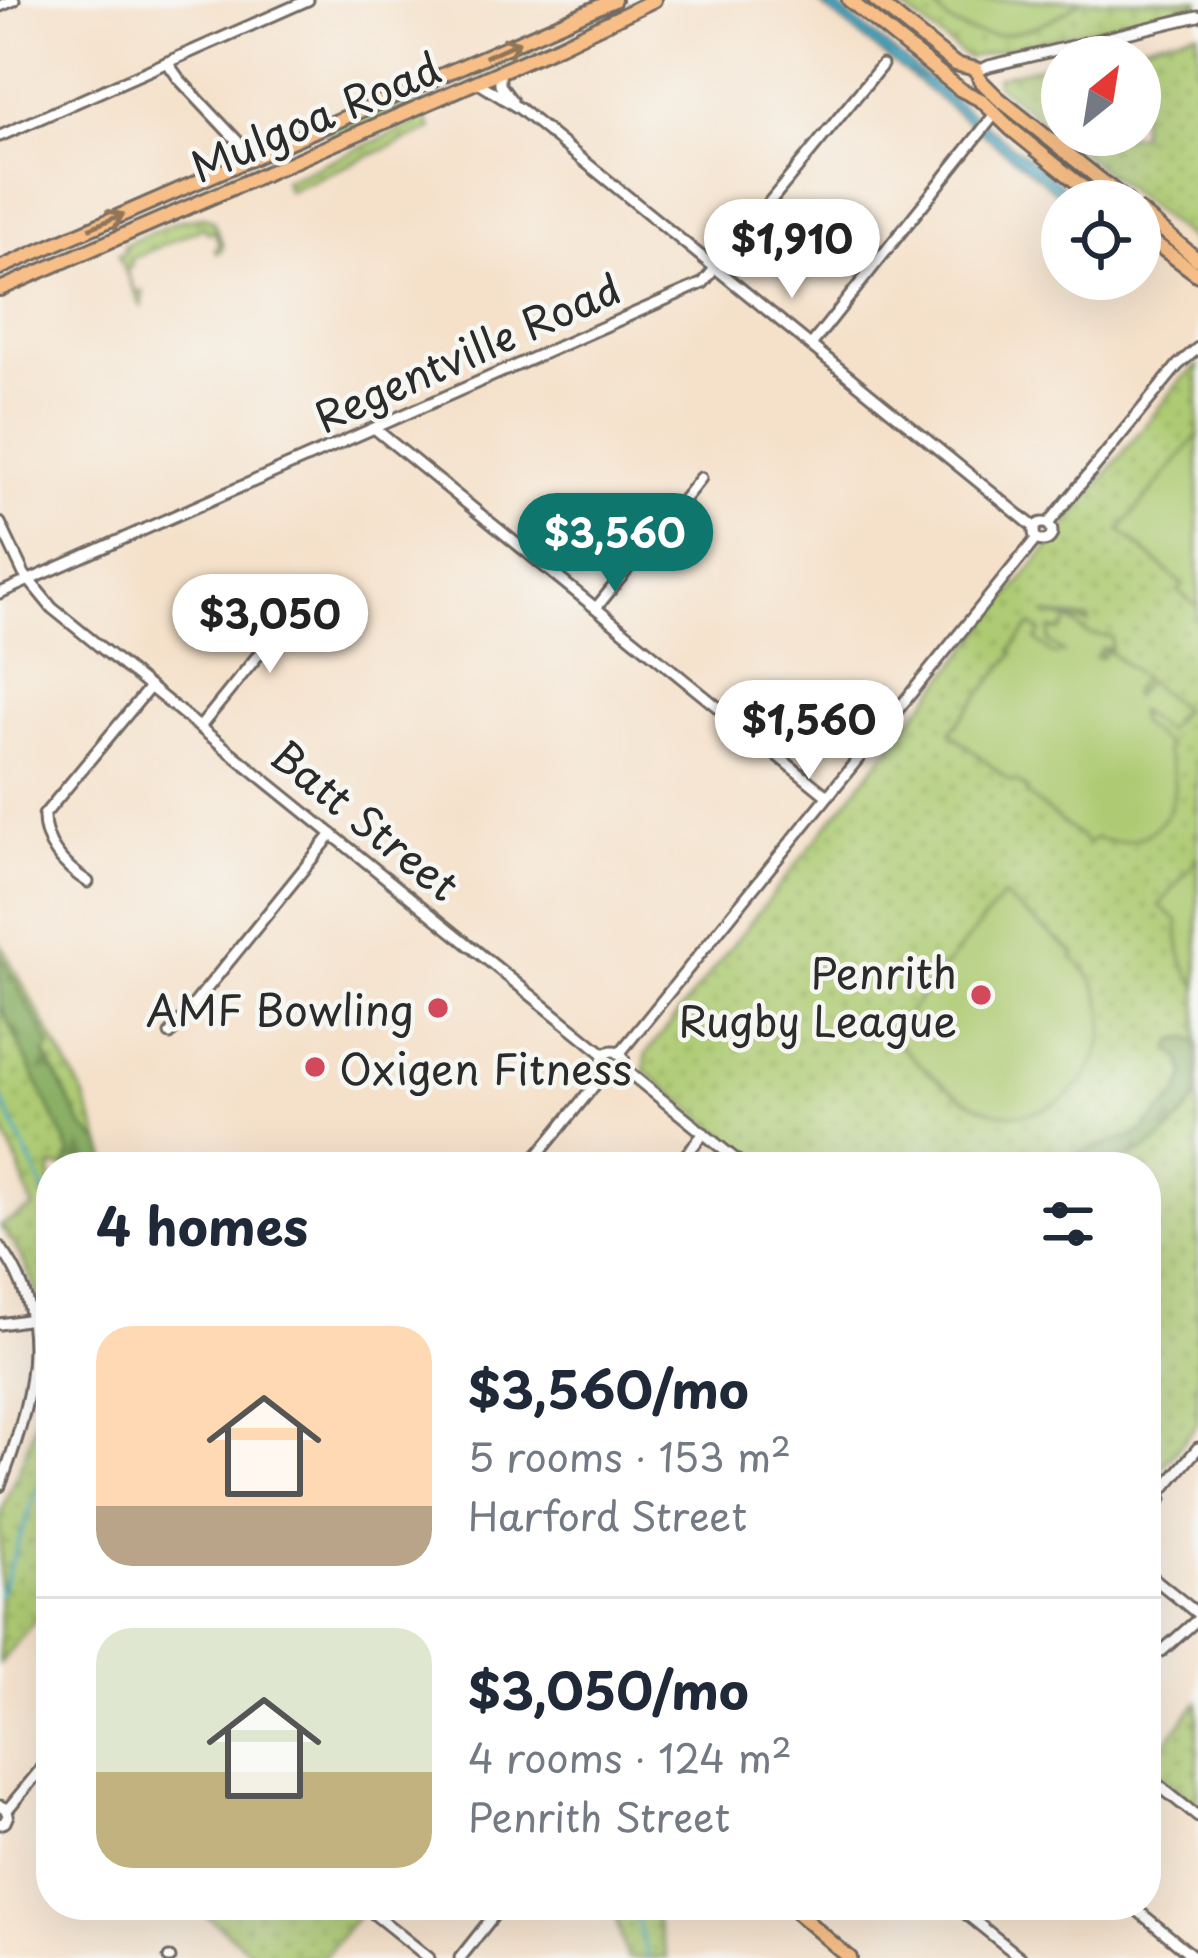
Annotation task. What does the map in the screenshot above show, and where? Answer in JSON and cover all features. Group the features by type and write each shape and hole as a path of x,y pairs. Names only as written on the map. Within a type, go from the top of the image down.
{"main road":[{"name":"Mulgoa Road","path":"0,268 614,0"},
{"name":"Mulgoa Road","path":"0,293 23,287 40,271 560,46 654,0"},
{"path":"849,0 982,100 988,124 1010,129 1074,180"},
{"path":"875,0 961,68"},
{"path":"979,76 975,89 962,88 954,77 969,66 979,76 998,98 1101,180"},
{"path":"1161,229 1198,260"},
{"path":"1161,247 1198,274"},
{"path":"806,1920 850,1958"}],"street":[{"path":"0,6 14,0"},
{"path":"0,136 308,0"},
{"path":"979,76 996,64 1198,16"},
{"path":"167,62 250,160"},
{"name":"Regentville Road","path":"0,593 703,283 882,65"},
{"path":"500,71 502,88 520,109"},
{"path":"477,82 520,109 811,345 1035,533 1044,541 1051,537 1052,529 1039,523 1035,533 620,1054"},
{"path":"811,345 988,124"},
{"path":"1048,524 1178,365 1198,348"},
{"path":"374,428 827,796"},
{"path":"596,608 701,478"},
{"name":"Batt Street","path":"0,523 28,580 52,608 604,1055"},
{"path":"200,728 305,597"},
{"path":"88,882 53,847 44,815 150,687"},
{"path":"170,1034 332,834"},
{"path":"620,1054 622,1067 615,1073 606,1070 604,1055 620,1054"},
{"path":"622,1067 727,1152"},
{"path":"540,1152 606,1070"},
{"path":"688,1152 704,1133"},
{"path":"0,1247 19,1277 32,1319 34,1351 20,1430 0,1486"},
{"path":"0,1324 32,1319"},
{"path":"1161,1492 1198,1448"},
{"path":"1161,1585 1198,1617 1162,1652"},
{"path":"0,1824 7,1820 4,1808 36,1773"},
{"path":"1161,1787 1198,1817"},
{"path":"382,1920 429,1958"},
{"path":"460,1958 490,1920"},
{"path":"974,1920 1021,1958"},
{"path":"1150,1920 1194,1954"}],"green space":[{"path":"893,0 1198,0 1198,4 1061,36 1041,36 1041,41 967,58"},
{"path":"930,0 1082,0 1023,30 982,34 945,18"},
{"path":"1198,31 1198,246 1161,216 1161,180 1116,180 1086,156 1161,156 1161,40"},
{"path":"534,48 331,139 327,131 459,74"},
{"path":"1041,67 1041,120 996,84 996,77"},
{"path":"424,114 432,129 288,191 284,181 404,129"},
{"path":"203,217 213,221 223,245 221,251 215,249 220,246 214,231 208,233 204,227 130,260 132,266 126,270 136,293 143,291 142,308 118,255 125,252 124,245 178,221"},
{"path":"1198,365 1198,1423 1161,1468 1161,1152 745,1152 645,1071 646,1054 1181,380"},
{"path":"1198,435 1198,607 1178,591 1183,585 1120,530"},
{"path":"1043,614 1089,619 1089,623 1070,620 1087,634 1112,637 1111,649 1103,648 1096,657 1107,650 1143,678 1132,691 1133,697 1147,681 1182,709 1165,731 1138,711 1139,723 1168,746 1165,751 1174,789 1162,821 1150,832 1116,842 1095,838 1089,844 1026,794 1028,790 1015,780 1012,783 950,732 1031,625 1041,632 1036,640 1054,655 1063,652 1049,642 1050,629 1061,631 1069,619"},
{"path":"1198,858 1198,986 1182,956 1178,921 1159,906"},
{"path":"1003,896 1074,953 1072,957 1094,983 1103,1012 1102,1041 1091,1069 1072,1092 1047,1108 1017,1114 984,1108 958,1095 889,1036"},
{"path":"0,943 83,1093 105,1152 36,1152 36,1293 19,1252 0,1226 33,1208 0,1124"},
{"path":"0,954 51,1046 45,1053 83,1127 104,1152 70,1152 0,1005"},
{"path":"1190,1038 1198,1044 1198,1091 1187,1112 1164,1138 1141,1152 1081,1152 1138,1135 1176,1098 1186,1076 1181,1059 1170,1049 1175,1040"},
{"path":"36,1414 36,1619 0,1663 0,1523"},
{"path":"1198,1702 1198,1805 1161,1775 1161,1748"},
{"path":"212,1920 354,1920 323,1958 259,1958"},
{"path":"616,1920 656,1920 667,1958 627,1958"}],"water":[{"path":"815,0 829,0 1055,180 1042,180"}],"waterway":[{"path":"0,1095 36,1173"},
{"path":"0,1595 36,1492"},
{"path":"637,1920 648,1958"}],"place":[{"name":"Penrith Rugby League","path":"981,995"},
{"name":"AMF Bowling","path":"438,1008"},
{"name":"Oxigen Fitness","path":"315,1067"}]}
